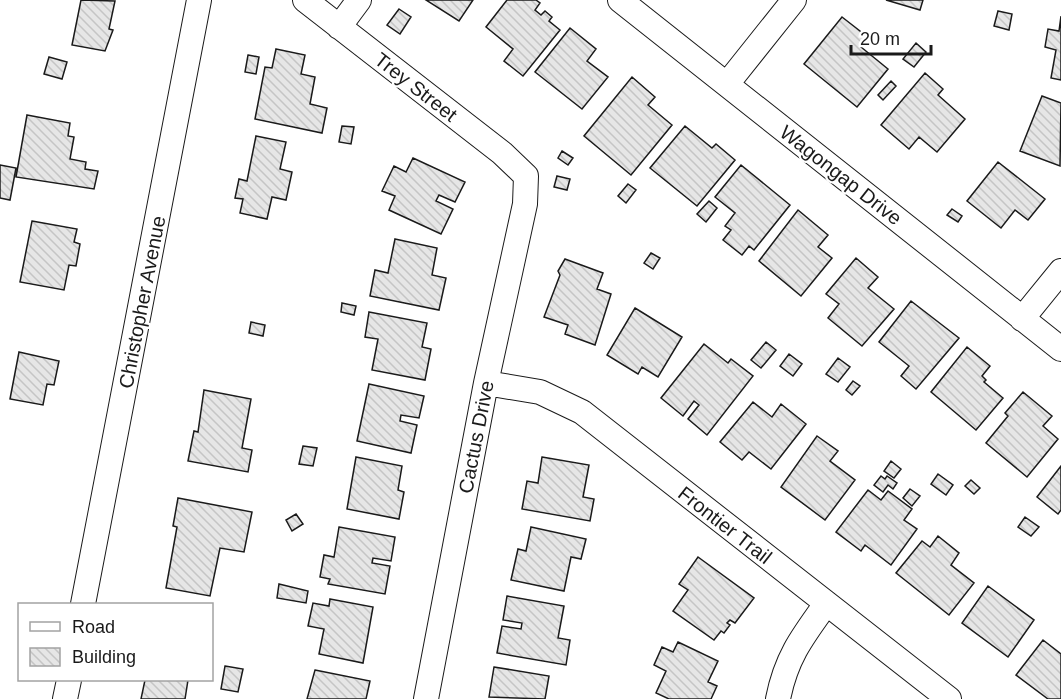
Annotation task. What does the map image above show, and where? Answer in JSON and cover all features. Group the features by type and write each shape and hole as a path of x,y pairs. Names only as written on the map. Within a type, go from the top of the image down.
{"street":[{"name":"Christopher Avenue","path":"83,603 199,0"},
{"name":"Trey Street","path":"305,0 502,153 526,176"},
{"path":"339,27 359,0"},
{"name":"Wagongap Drive","path":"620,0 1061,349"},
{"path":"727,84 794,0"},
{"name":"Cactus Drive","path":"426,699 486,383 525,204 526,176"},
{"path":"1022,319 1061,271"},
{"name":"Frontier Trail","path":"486,383 540,392 582,412 949,699"},
{"path":"778,699 783,675 793,650 826,604"},
{"path":"65,699 69,681"}],"building":[{"path":"81,0 115,1 109,29 113,30 105,51 72,45"},
{"path":"426,0 473,0 459,21"},
{"path":"507,0 536,0 540,3 535,10 541,15 545,11 552,17 549,21 560,30 523,76 504,61 513,49 486,27"},
{"path":"886,0 923,0 920,10"},
{"path":"399,9 411,17 400,34 387,25"},
{"path":"998,11 1012,14 1009,30 994,26"},
{"path":"1061,16 1061,80 1051,78 1056,50 1045,47 1048,29 1059,31"},
{"path":"842,17 869,38 861,47 888,69 857,107 804,64"},
{"path":"570,28 596,49 587,61 608,77 582,109 535,72"},
{"path":"916,43 926,52 914,67 903,59"},
{"path":"276,49 305,55 301,74 315,77 310,104 327,108 322,133 255,119 265,67 272,68"},
{"path":"248,55 259,57 256,74 245,72"},
{"path":"49,57 67,62 62,79 44,74"},
{"path":"925,73 943,89 938,95 965,119 937,152 919,137 909,149 881,125"},
{"path":"632,77 655,97 648,105 672,125 631,175 584,136"},
{"path":"891,81 896,86 883,100 878,95"},
{"path":"1042,96 1061,103 1060,166 1020,151"},
{"path":"27,115 70,123 68,136 74,137 70,159 86,162 85,169 98,171 94,189 16,177"},
{"path":"342,126 354,127 351,144 339,142"},
{"path":"685,126 712,148 716,144 735,160 697,206 650,168"},
{"path":"256,136 286,142 280,169 292,172 286,200 272,197 267,219 240,213 243,199 235,198 239,179 247,181"},
{"path":"562,151 573,158 568,165 558,158"},
{"path":"413,158 465,182 455,202 439,195 436,201 453,209 441,234 389,210 395,196 382,191 394,166 406,172"},
{"path":"998,162 1045,199 1028,220 1015,210 1001,228 967,201"},
{"path":"0,165 16,168 10,200 0,198"},
{"path":"741,165 790,205 754,250 749,246 742,255 723,240 731,230 725,226 735,213 715,197"},
{"path":"557,176 570,179 567,190 554,187"},
{"path":"628,184 636,190 626,203 618,196"},
{"path":"709,201 717,208 706,222 697,214"},
{"path":"952,209 962,216 958,222 947,215"},
{"path":"798,210 828,235 818,247 832,258 801,296 759,261"},
{"path":"32,221 77,229 74,242 80,244 76,266 69,265 64,290 20,282"},
{"path":"395,239 437,248 432,275 446,278 439,310 370,296 375,270 388,273"},
{"path":"651,253 660,258 653,269 644,263"},
{"path":"856,258 878,277 868,288 894,309 862,346 828,318 839,304 826,294"},
{"path":"565,259 603,273 597,289 611,294 595,345 565,334 568,325 544,317 560,275 558,271"},
{"path":"911,301 959,338 916,389 901,376 909,366 879,342"},
{"path":"342,303 356,306 354,315 341,312"},
{"path":"635,308 682,337 658,377 642,367 638,374 607,355"},
{"path":"369,312 427,323 422,347 431,349 425,380 372,370 378,339 365,337"},
{"path":"251,322 265,325 263,336 249,333"},
{"path":"766,342 776,350 761,368 751,360"},
{"path":"704,344 728,363 731,359 753,376 707,435 688,419 699,405 694,401 683,416 661,398"},
{"path":"967,347 990,366 982,376 986,380 984,382 1003,398 976,430 931,392"},
{"path":"19,352 59,361 54,385 47,384 43,405 10,399"},
{"path":"789,354 802,364 793,376 780,366"},
{"path":"838,358 850,367 838,382 826,374"},
{"path":"853,381 860,386 852,395 846,390"},
{"path":"369,384 424,396 419,418 401,415 400,421 417,425 411,453 357,441"},
{"path":"204,390 251,399 242,448 252,450 248,472 188,461 194,431 198,432"},
{"path":"1023,392 1052,416 1043,426 1058,439 1027,477 986,443 1008,416 1005,413"},
{"path":"753,402 772,417 781,404 806,424 771,469 749,452 742,460 720,442"},
{"path":"817,436 838,451 830,461 855,480 825,520 781,487"},
{"path":"303,446 317,448 313,466 299,464"},
{"path":"356,457 402,466 398,490 404,492 399,519 347,509"},
{"path":"542,457 589,465 583,497 594,499 590,521 522,509 527,481 538,483"},
{"path":"891,461 901,469 894,478 884,471"},
{"path":"1061,466 1061,510 1058,514 1037,497"},
{"path":"938,474 953,485 946,495 931,484"},
{"path":"881,476 885,479 887,476 897,483 893,489 888,485 883,492 874,485"},
{"path":"971,480 980,488 974,494 965,486"},
{"path":"910,489 920,496 912,506 903,498"},
{"path":"868,490 881,500 888,491 912,509 904,520 917,529 891,565 865,545 861,551 836,532"},
{"path":"178,498 252,512 244,552 220,548 210,596 166,588 177,527 173,526"},
{"path":"296,514 303,524 292,531 286,520"},
{"path":"1025,517 1039,527 1031,536 1018,527"},
{"path":"339,527 395,537 391,561 373,558 372,563 390,566 385,594 328,584 330,579 320,577 324,555 334,557"},
{"path":"531,527 586,539 581,559 571,557 564,591 511,580 518,549 526,551"},
{"path":"938,536 959,553 951,565 974,583 949,615 896,573 922,541 930,547"},
{"path":"698,557 754,598 735,623 730,620 727,623 730,625 724,633 721,631 714,640 673,611 688,590 679,584"},
{"path":"279,584 308,591 306,603 277,598"},
{"path":"988,586 1034,620 1008,657 962,623"},
{"path":"507,596 564,606 558,638 570,640 566,665 497,653 502,626 521,629 522,623 503,620"},
{"path":"330,599 373,607 363,663 319,654 324,629 308,626 313,603 329,606"},
{"path":"1043,640 1061,654 1061,699 1048,699 1016,675"},
{"path":"678,642 718,661 708,682 717,686 711,699 669,699 656,693 666,671 654,665 662,647 673,652"},
{"path":"225,666 243,669 238,692 221,689"},
{"path":"494,667 549,676 545,699 489,697"},
{"path":"315,670 370,681 366,699 307,699"},
{"path":"145,681 188,681 185,699 141,699"}]}
